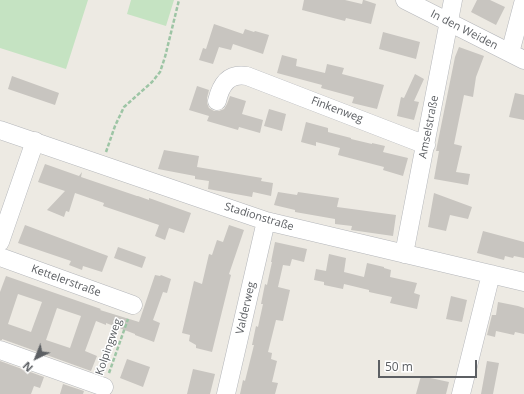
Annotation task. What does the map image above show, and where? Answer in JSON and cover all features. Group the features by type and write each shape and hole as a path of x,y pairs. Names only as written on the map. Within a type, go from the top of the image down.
{"street":[{"name":"In den Weiden","path":"405,0 517,56"},
{"name":"Amselstraße","path":"404,254 453,0"},
{"path":"517,56 524,0"},
{"name":"Finkenweg","path":"217,101 222,86 228,80 237,76 247,76 426,145"},
{"name":"Stadionstraße","path":"0,130 266,222 524,282"},
{"path":"0,242 35,142"},
{"name":"Valderweg","path":"226,394 266,222"},
{"name":"Kettelerstraße","path":"0,257 133,305"},
{"path":"461,394 491,274"},
{"path":"0,350 104,387"}],"path":[{"path":"101,164 115,126 124,107 152,82 160,72 179,0"},
{"name":"Kolpingweg","path":"104,387 133,305"}],"green space":[{"path":"0,0 88,0 66,69 0,48"},
{"path":"131,0 174,0 166,26 127,14"}],"building":[{"path":"304,0 345,0 362,4 364,0 376,4 371,24 346,18 345,21 302,10"},
{"path":"477,0 490,0 505,7 496,25 471,12"},
{"path":"214,24 243,34 245,29 269,35 263,54 233,44 231,50 219,47 213,64 199,60 203,48 206,49"},
{"path":"383,32 420,42 416,59 379,49"},
{"path":"459,47 484,56 476,77 473,97 464,95 454,144 462,146 456,172 470,174 468,185 434,179 439,151 436,151 455,57"},
{"path":"282,55 297,59 296,66 325,73 327,64 344,68 342,74 384,85 377,109 352,103 354,97 321,88 322,85 277,73"},
{"path":"415,74 424,79 414,101 419,102 414,120 397,116 401,97 404,98"},
{"path":"12,76 59,93 55,105 8,89"},
{"path":"197,86 209,90 207,103 209,108 214,111 224,109 230,96 246,101 242,114 263,120 260,133 239,127 238,130 207,121 209,116 189,110"},
{"path":"515,93 524,95 524,120 509,117"},
{"path":"269,109 286,114 282,131 264,126"},
{"path":"306,122 328,128 328,132 351,139 385,146 383,152 408,158 403,176 383,170 384,167 338,155 340,148 316,142 316,146 301,142"},
{"path":"164,150 199,156 197,167 262,178 261,181 273,183 271,196 253,192 252,197 208,189 209,181 195,179 195,176 158,169"},
{"path":"45,164 79,176 82,172 81,177 191,213 184,233 169,228 165,240 155,236 159,225 103,206 104,203 75,193 69,212 66,211 64,217 47,210 65,191 38,182"},
{"path":"278,192 297,195 298,192 339,198 337,207 396,215 393,236 351,230 352,226 335,224 335,219 295,212 295,210 274,205"},
{"path":"434,193 472,207 468,219 450,215 446,231 428,227"},
{"path":"25,225 108,256 102,272 83,266 82,270 69,265 71,261 18,243"},
{"path":"229,225 244,230 229,274 231,275 212,352 196,348 196,345 189,341 190,335 182,333 194,281 202,284 209,254 212,255 217,240 223,242"},
{"path":"483,231 524,242 524,258 505,256 504,260 477,253"},
{"path":"275,242 307,249 304,262 292,259 290,266 283,265 278,287 290,290 283,321 276,320 268,352 272,353 271,359 277,361 272,382 278,383 275,394 240,394 243,380 245,381 254,345 252,345 256,326 258,327 263,304 261,304 265,284 267,285"},
{"path":"118,247 146,257 142,268 114,258"},
{"path":"329,254 346,258 344,272 364,277 367,263 391,270 390,277 417,283 414,293 420,295 417,309 390,303 392,297 369,292 369,290 344,284 343,289 324,285 324,282 314,280 316,269 326,271"},
{"path":"155,275 161,275 171,279 167,293 163,292 153,320 160,323 154,342 106,323 106,325 96,321 85,351 97,356 91,371 2,339 0,340 0,292 6,276 101,309 100,310 139,322","holes":["18,294 42,302 31,332 8,324","57,308 81,316 70,348 46,340"]},
{"path":"451,296 467,300 462,322 446,319"},
{"path":"498,302 524,308 524,334 515,332 514,335 496,331 495,337 487,335 492,315 496,315"},
{"path":"127,359 150,367 143,387 120,378"},
{"path":"0,361 44,377 40,388 34,386 31,394 0,394"},
{"path":"487,361 499,363 493,394 481,394"},
{"path":"193,369 215,374 210,394 187,394"},
{"path":"421,376 449,382 446,394 416,394"},
{"path":"63,384 84,391 83,394 60,394"}]}
